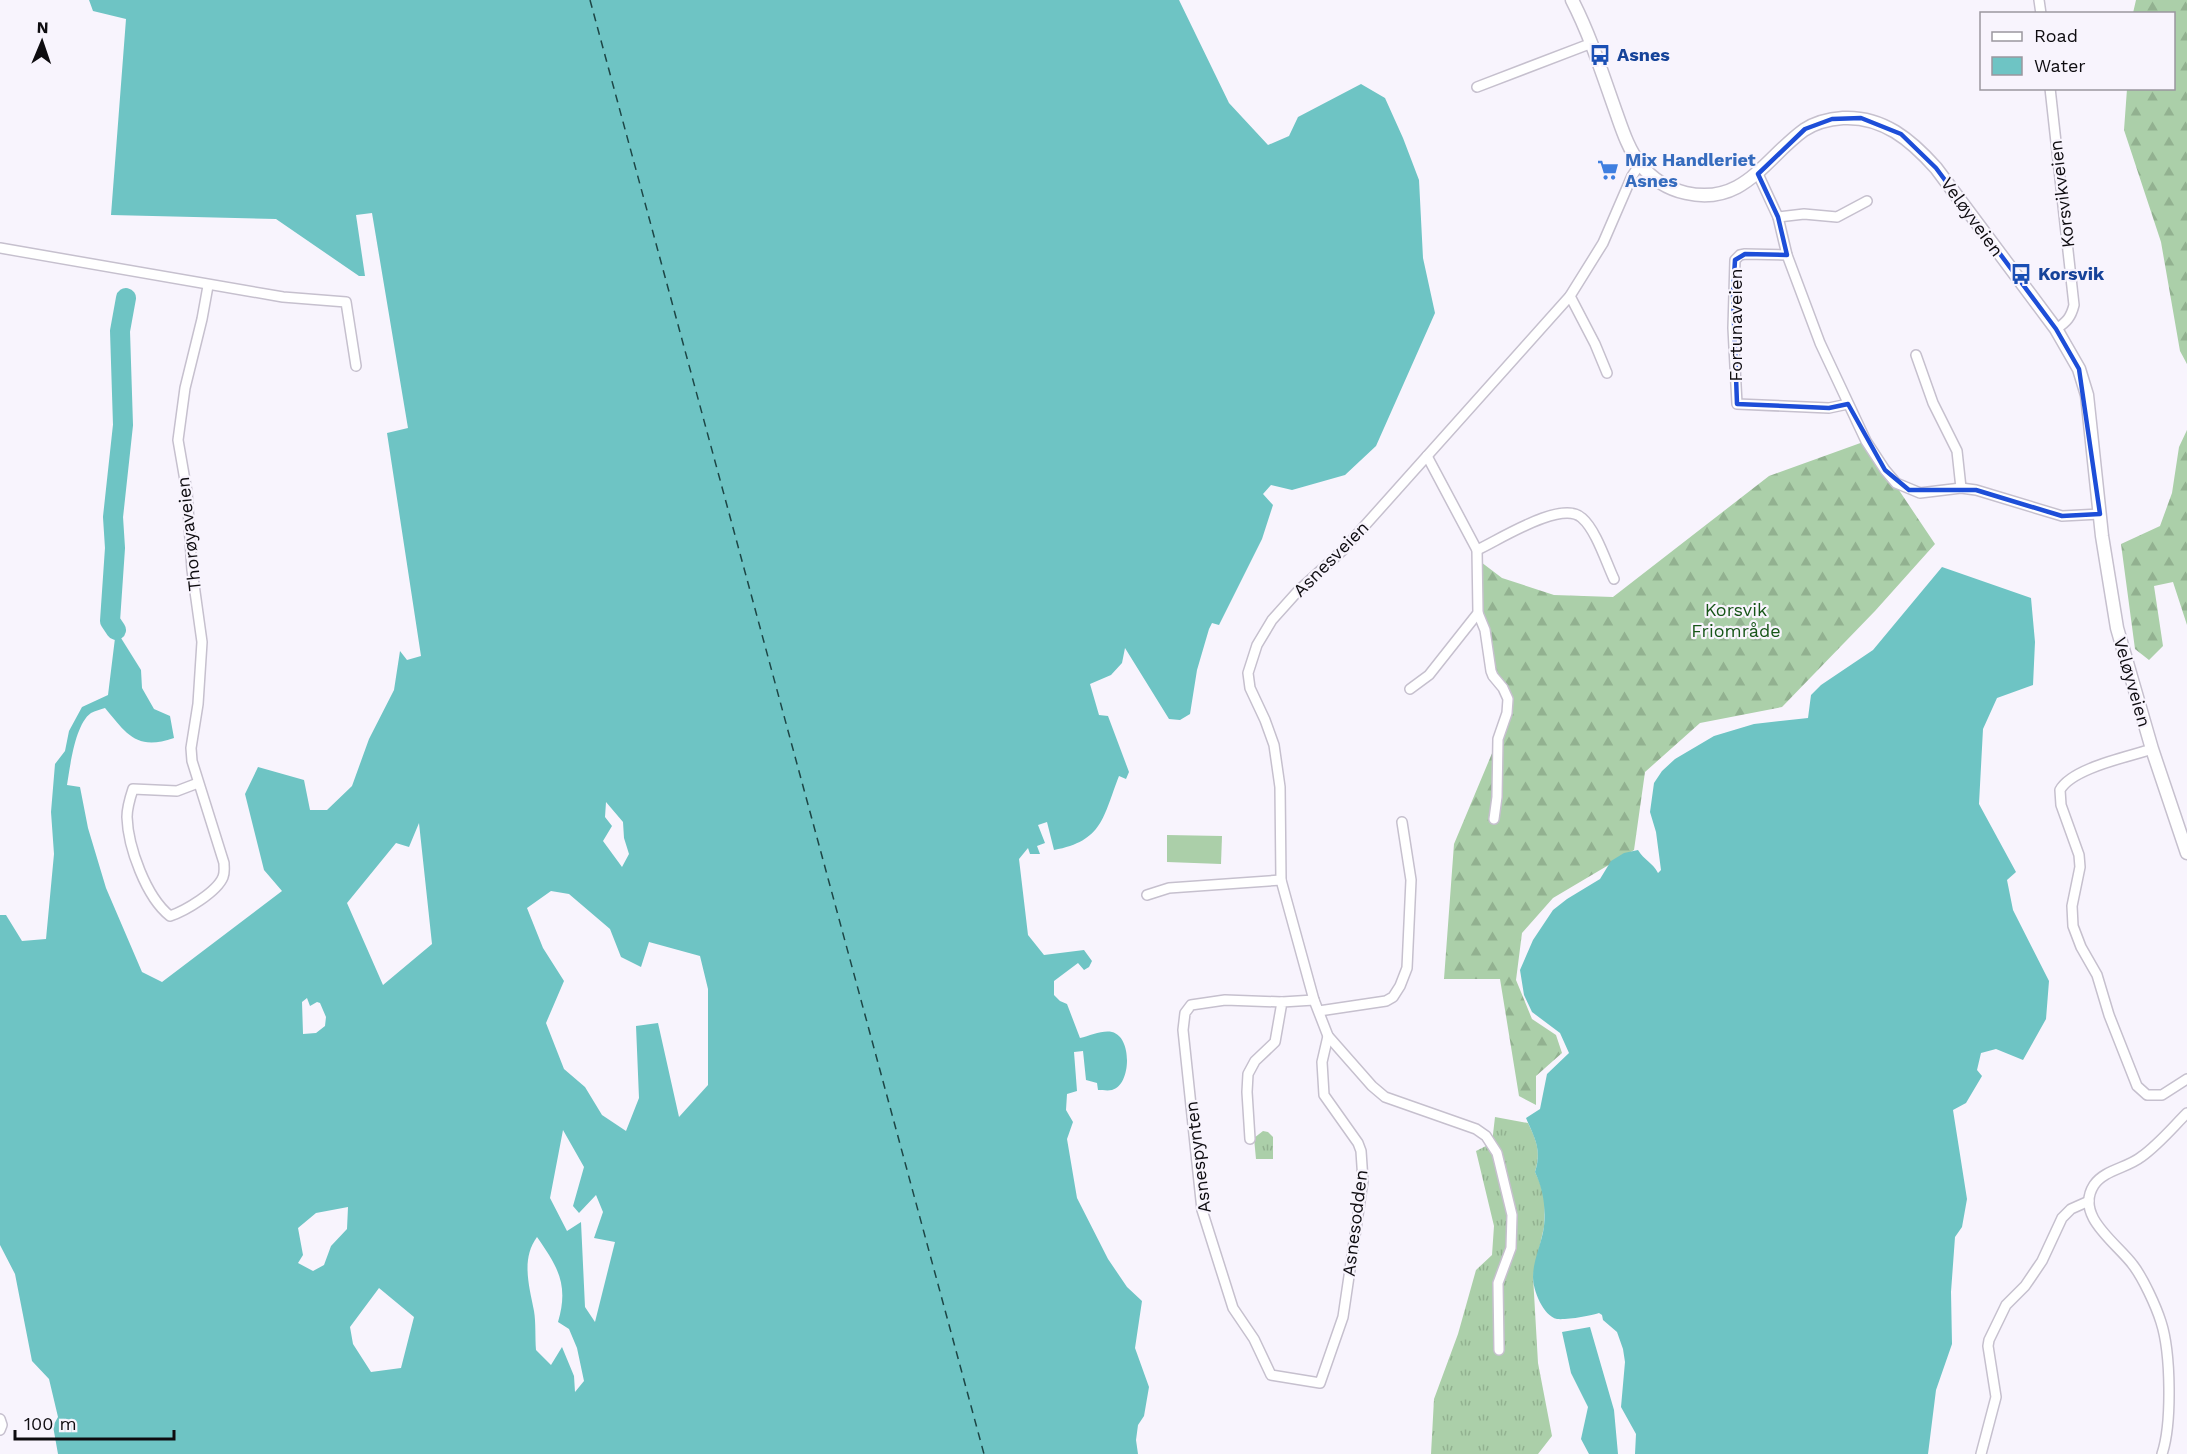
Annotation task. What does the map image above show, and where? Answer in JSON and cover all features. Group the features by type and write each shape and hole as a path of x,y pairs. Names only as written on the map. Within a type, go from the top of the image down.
{"main road":[{"name":"Veløyveien","path":"1572,0 1592,44 1632,153 1640,164 1661,183 1690,194 1710,195 1726,192 1758,174 1805,129 1819,122 1861,118 1891,128 1922,152 1936,168 2056,330 2079,369 2087,395 2100,514 2117,628 2152,749 2187,852"}],"street":[{"path":"1477,87 1592,44"},
{"name":"Korsvikveien","path":"2050,90 2074,304 2072,315 2056,330"},
{"name":"Asnesveien","path":"1499,1350 1498,1283 1511,1248 1513,1227 1509,1198 1497,1153 1492,1143 1476,1129 1385,1097 1372,1086 1328,1036 1314,1000 1281,880 1280,787 1274,745 1250,688 1248,674 1250,660 1272,620 1298,591 1343,550 1570,296 1603,243 1632,176 1640,164"},
{"path":"1758,174 1778,217 1786,255 1802,301 1868,444 1896,483 1920,493 1961,488 1976,490 2062,516 2100,514"},
{"path":"1778,217 1804,214 1837,218 1867,201"},
{"path":"0,248 208,286 283,297 346,302 356,366"},
{"name":"Fortunaveien","path":"1786,255 1740,255 1735,260 1733,328 1737,404 1829,408 1848,404"},
{"name":"Thorøyaveien","path":"198,783 177,791 133,789 129,800 128,825 141,873 162,908 170,916 182,911 214,890 225,873 224,863 192,761 191,748 198,704 202,642 192,570 187,492 178,440 185,388 208,286"},
{"path":"1570,296 1607,373"},
{"path":"1916,355 1933,403 1957,451 1961,488"},
{"path":"1427,456 1477,550 1478,613 1485,630 1491,671 1508,699 1507,713 1498,739 1497,797 1494,819"},
{"path":"1477,550 1546,516 1572,512 1588,524 1614,579"},
{"path":"1410,689 1430,675 1478,613"},
{"path":"2152,749 2092,768 2069,779 2059,794 2079,855 2080,867 2072,906 2073,926 2081,947 2097,975 2114,1028 2137,1086 2147,1095 2162,1095 2187,1079"},
{"path":"1319,1011 1386,1001 1393,997 1400,986 1407,968 1411,880 1402,822"},
{"path":"1147,895 1169,888 1281,880"},
{"name":"Asnespynten","path":"1314,1000 1282,1002 1225,1000 1191,1005 1185,1013 1183,1030 1202,1210 1233,1308 1254,1339 1271,1376 1320,1383"},
{"path":"1250,1139 1248,1074 1255,1061 1275,1042 1282,1002"},
{"name":"Asnesodden","path":"1320,1383 1343,1317 1363,1181 1361,1151 1358,1143 1324,1095 1322,1062 1328,1036"},
{"path":"2162,1454 2166,1437 2168,1377 2167,1353 2160,1320 2135,1267 2093,1218 2089,1201 2091,1192 2099,1179 2143,1156 2187,1113"},
{"path":"1981,1454 1996,1397 1989,1340 2006,1305 2025,1286 2042,1261 2062,1218 2071,1209 2089,1201"},
{"path":"0,1419 2,1425 0,1430"}],"highlighted area":[{"path":"1861,118 1901,134 1936,168 2056,329 2079,369 2100,514 2062,516 1976,490 1909,490 1885,470 1848,404 1829,408 1737,404 1733,294 1735,260 1745,254 1787,255 1778,217 1758,174 1805,129 1832,119"}],"green space":[{"path":"2136,0 2187,0 2187,364 2180,351 2161,242 2124,130 2127,90 2175,90 2175,12 2133,12"},
{"path":"2187,430 2187,625 2173,582 2154,586 2163,646 2149,660 2135,649 2121,544 2160,526 2172,493 2179,447"},
{"name":"Korsvik Friområde","path":"1866,441 1935,544 1875,611 1782,707 1700,723 1645,772 1634,850 1553,898 1522,933 1516,980 1532,1019 1556,1035 1562,1053 1536,1076 1536,1105 1519,1096 1500,979 1444,979 1454,844 1498,739 1506,694 1493,676 1478,613 1477,559 1502,578 1554,595 1613,597 1769,476"},
{"path":"1167,835 1222,836 1221,864 1167,862"},
{"path":"1495,1117 1528,1123 1537,1147 1538,1158 1535,1172 1545,1201 1544,1227 1533,1276 1538,1363 1552,1436 1538,1454 1431,1454 1434,1399 1458,1334 1476,1270 1492,1255 1494,1226 1476,1151 1492,1143"},
{"path":"1263,1131 1273,1137 1273,1159 1256,1159 1254,1138"}],"water":[{"path":"89,0 1179,0 1229,103 1268,145 1289,136 1298,117 1361,84 1385,98 1419,180 1423,258 1435,313 1376,446 1345,475 1292,490 1271,485 1263,494 1273,505 1262,539 1219,625 1212,623 1209,629 1197,670 1190,714 1180,720 1169,719 1125,648 1122,663 1111,675 1090,684 1099,715 1108,716 1129,772 1126,779 1119,776 1104,815 1092,833 1070,846 1054,850 1047,822 1038,825 1045,843 1037,846 1040,854 1030,854 1028,848 1019,859 1028,935 1044,955 1084,950 1092,961 1084,970 1078,963 1054,981 1054,995 1067,1004 1080,1038 1100,1032 1112,1032 1119,1036 1126,1051 1126,1071 1123,1080 1118,1087 1112,1090 1098,1090 1097,1083 1086,1080 1083,1051 1074,1052 1077,1091 1067,1094 1066,1110 1073,1122 1067,1139 1077,1198 1108,1259 1127,1287 1142,1301 1135,1348 1149,1387 1144,1416 1138,1425 1136,1440 1138,1454 58,1454 53,1426 58,1417 49,1379 32,1361 15,1274 0,1245 0,915 6,915 22,941 46,939 54,854 51,812 55,764 65,751 69,731 82,707 108,695 116,630 141,670 142,688 154,709 170,716 174,738 161,742 141,741 126,732 105,708 93,712 85,719 77,736 67,785 80,787 88,828 106,888 142,972 162,982 282,891 264,870 245,794 258,767 304,780 310,810 327,810 352,786 369,739 394,690 400,651 407,660 421,656 387,433 408,428 372,213 356,215 365,276 359,276 276,219 111,215 126,19 93,11","holes":["606,802 623,822 624,838 629,854 622,867 603,841 612,826 605,817","419,823 432,944 383,985 347,903 396,843 409,847","551,891 569,894 610,929 621,957 641,967 649,942 700,956 708,989 708,1085 679,1117 658,1023 636,1026 639,1098 626,1131 602,1115 585,1087 564,1069 546,1023 564,981 543,948 527,908","307,998 310,1006 317,1002 320,1003 326,1017 325,1026 316,1033 303,1034 302,1002","563,1130 584,1167 573,1206 579,1213 596,1195 603,1212 594,1238 615,1242 595,1322 585,1307 581,1222 567,1231 550,1198","348,1207 347,1229 331,1246 324,1265 313,1271 298,1263 303,1255 298,1228 316,1213","537,1237 560,1277 562,1297 558,1322 569,1329 577,1348 584,1381 575,1392 574,1376 562,1347 551,1365 536,1350 535,1316 528,1272 529,1254","379,1288 414,1317 401,1368 371,1372 353,1344 350,1327"]},
{"path":"1942,567 2031,598 2035,642 2033,685 1997,698 1983,729 1979,804 2016,872 2007,880 2013,910 2049,981 2046,1019 2023,1060 1996,1049 1981,1053 1977,1070 1982,1076 1966,1103 1953,1110 1967,1199 1962,1227 1955,1237 1951,1292 1952,1344 1936,1390 1928,1454 1635,1454 1636,1434 1621,1407 1625,1362 1617,1332 1603,1320 1599,1313 1566,1319 1552,1317 1543,1308 1535,1289 1533,1271 1543,1232 1545,1212 1542,1192 1535,1172 1538,1150 1526,1118 1540,1109 1547,1074 1569,1053 1560,1033 1532,1012 1524,995 1520,970 1533,940 1553,910 1600,879 1611,861 1624,853 1638,850 1658,873 1661,870 1656,832 1650,812 1654,783 1662,771 1675,759 1714,736 1754,724 1808,718 1811,695 1821,685 1873,650"},
{"path":"1590,1327 1614,1410 1618,1454 1589,1454 1581,1439 1588,1407 1571,1373 1562,1332"}],"waterway":[{"path":"116,630 110,621 115,548 113,517 123,425 120,331 126,298"}],"ferry route":[{"path":"590,0 984,1454"}],"place":[{"name":"Asnes","path":"1600,55"},
{"name":"Mix Handleriet Asnes","path":"1608,170"},
{"name":"Korsvik","path":"2021,274"}]}
